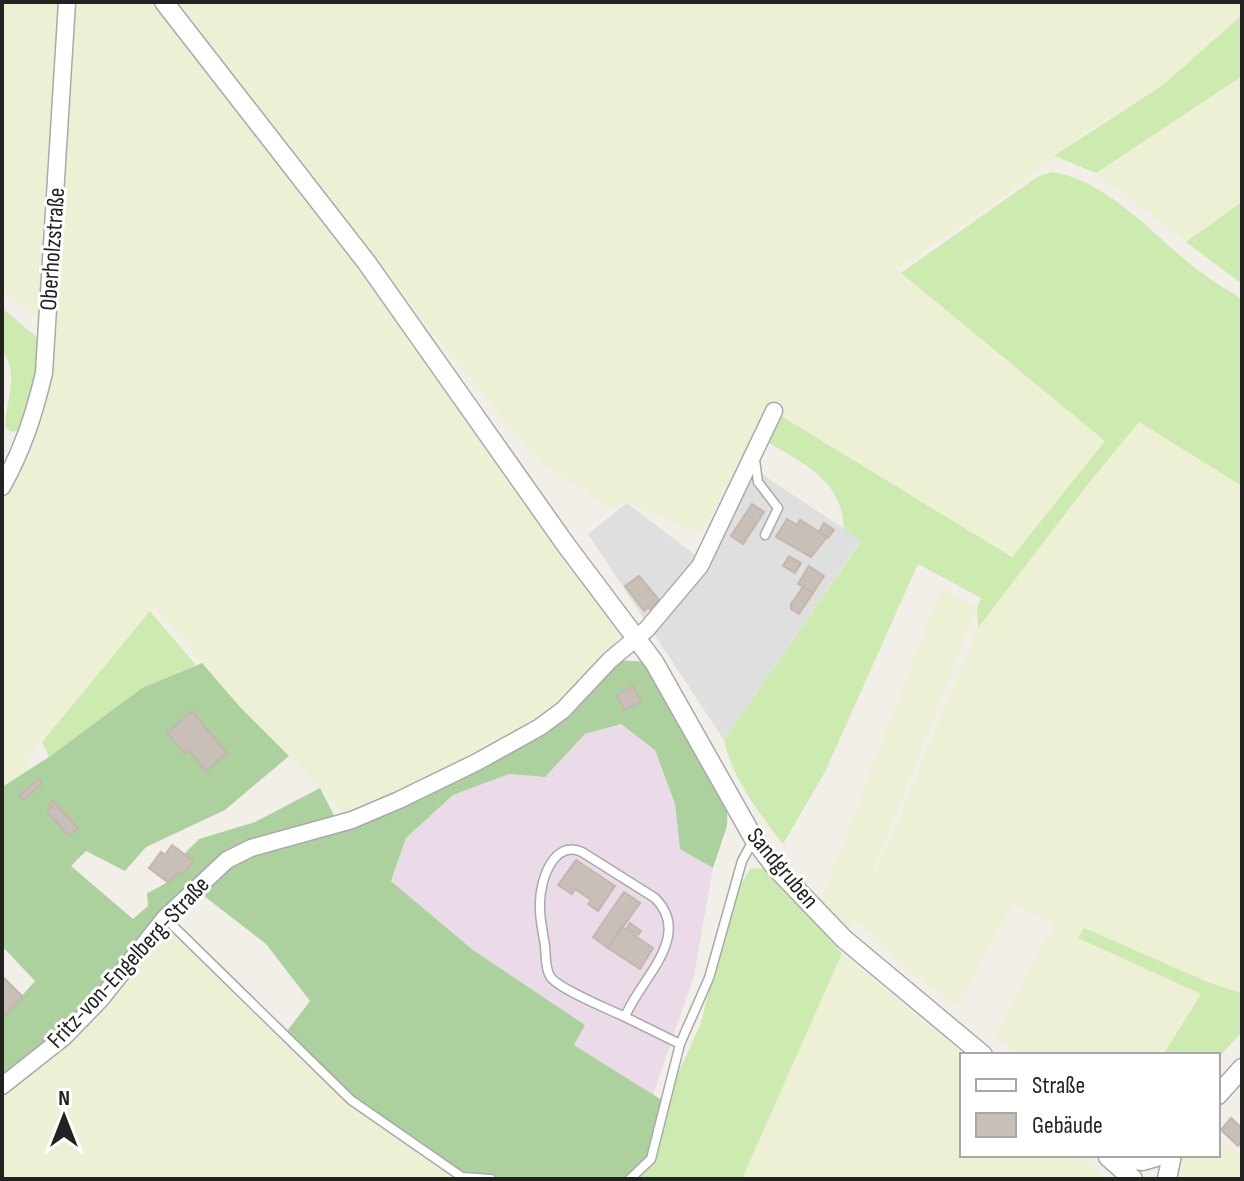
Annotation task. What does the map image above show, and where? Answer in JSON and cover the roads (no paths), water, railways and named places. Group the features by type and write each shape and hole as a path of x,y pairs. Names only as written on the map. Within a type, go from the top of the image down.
{"street":[{"name":"Oberholzstraße","path":"2,487 21,453 44,373 67,2"},
{"name":"Sandgruben","path":"164,2 367,263 566,545 670,686 754,839 775,867 844,939 981,1053"},
{"path":"636,638 679,594 700,566 774,411"},
{"name":"Fritz-von-Engelberg-Straße","path":"2,1086 64,1037 100,1000 165,918 214,869 238,853 270,841 352,820 477,762 540,727 563,710 610,660 636,638"},
{"path":"1220,1093 1242,1068"},
{"path":"1108,1157 1133,1179"},
{"path":"1114,1157 1143,1161 1156,1157"},
{"path":"1167,1179 1172,1157"}],"lane":[{"path":"754,455 758,482 778,508 765,535"},
{"path":"630,1179 651,1159 680,1044 709,978 742,861 754,839"},
{"path":"625,1017 665,951 668,925 665,912 655,898 582,852 569,848 554,860 541,890 540,909 548,971 558,984 625,1017 680,1044"},
{"path":"165,918 351,1100 462,1177 491,1179"}]}
